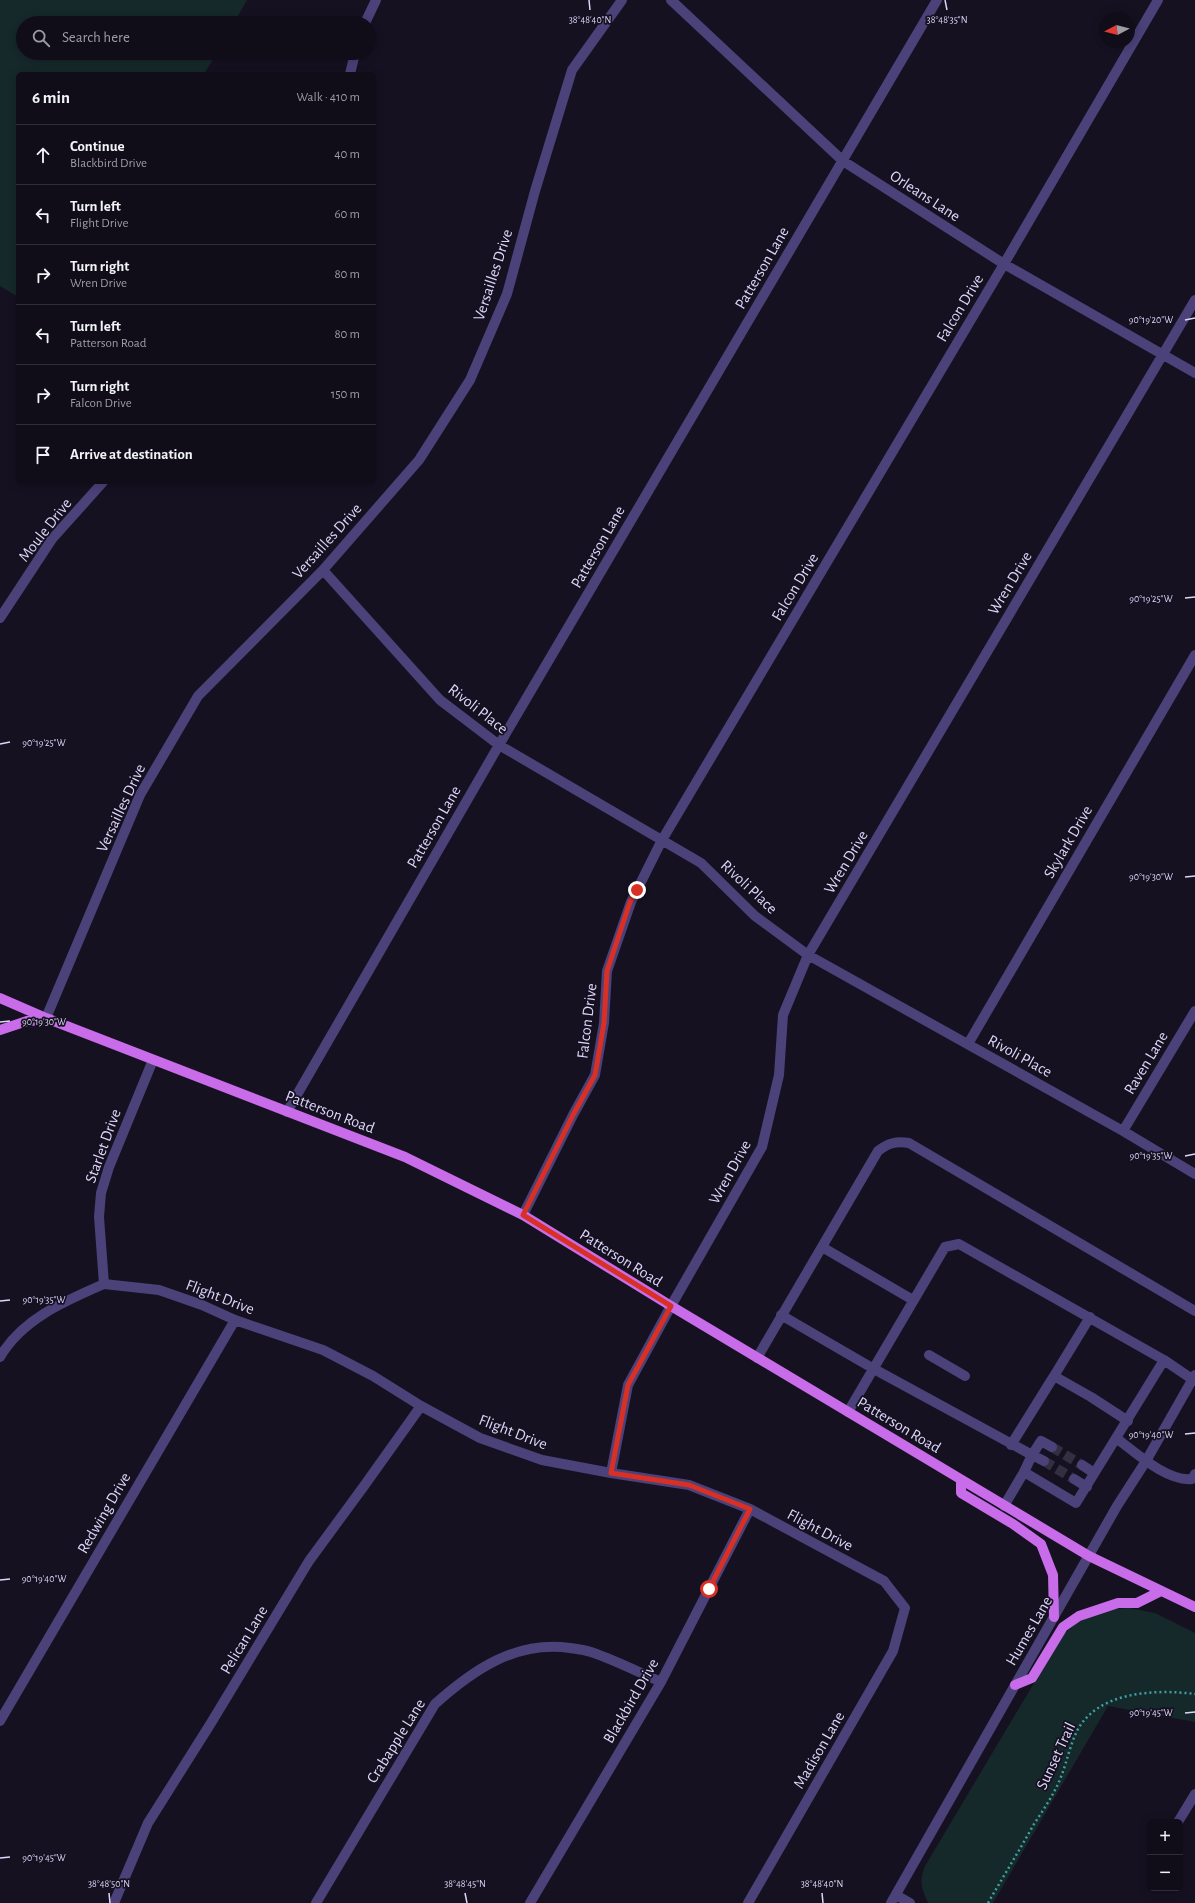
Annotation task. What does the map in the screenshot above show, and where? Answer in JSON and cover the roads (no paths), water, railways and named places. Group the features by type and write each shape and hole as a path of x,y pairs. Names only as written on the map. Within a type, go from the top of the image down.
{"main road":[{"name":"Patterson Road","path":"0,998 48,1019 405,1157 523,1215 757,1358 1089,1556 1195,1607"},
{"path":"0,1030 27,1021 48,1019"},
{"path":"961,1480 961,1493 1012,1524 1041,1544 1053,1576 1054,1616"},
{"path":"1015,1685 1032,1678 1063,1628 1079,1616 1118,1603 1137,1603 1161,1591"}],"street":[{"path":"368,16 376,0"},
{"name":"Versailles Drive","path":"48,1019 140,795 198,696 323,570 418,460 470,380 506,294 535,191 572,70 622,0"},
{"name":"Orleans Lane","path":"671,0 843,161 1004,264 1195,373"},
{"name":"Patterson Lane","path":"287,1112 499,746 937,0"},
{"name":"Falcon Drive","path":"523,1215 573,1115 595,1075 604,1023 607,971 630,902 662,840 1004,264 1158,0"},
{"path":"350,72 353,60"},
{"name":"Wren Drive","path":"611,1473 628,1385 671,1306 762,1148 779,1075 783,1015 808,955 1195,300"},
{"name":"Moule Drive","path":"0,618 52,539 101,484"},
{"name":"Rivoli Place","path":"323,570 440,700 499,746 700,863 754,916 808,955 1123,1131 1195,1174"},
{"name":"Skylark Drive","path":"968,1044 1195,655"},
{"name":"Raven Lane","path":"1123,1131 1195,1011"},
{"name":"Starlet Drive","path":"104,1284 99,1217 101,1193 109,1167 153,1060"},
{"path":"757,1358 878,1151 887,1144 902,1142 909,1143 1195,1310"},
{"path":"848,1412 945,1247 959,1244 1090,1317 1194,1378"},
{"path":"822,1247 913,1300"},
{"path":"0,1357 8,1342 51,1308 104,1284"},
{"name":"Flight Drive","path":"104,1284 159,1290 202,1305 234,1320 329,1353 373,1376 421,1406 480,1438 542,1460 611,1473 689,1485 750,1509 884,1581 906,1608"},
{"path":"781,1315 874,1369 1011,1445 1044,1461"},
{"path":"1011,1445 1090,1317"},
{"name":"Redwing Drive","path":"0,1720 234,1320"},
{"path":"929,1355 965,1376"},
{"path":"1024,1472 1076,1503 1128,1421 1164,1360"},
{"path":"1054,1376 1091,1396 1128,1421"},
{"name":"Humes Lane","path":"893,1899 1054,1616 1194,1378"},
{"name":"Pelican Lane","path":"114,1903 148,1823 215,1717 309,1561 421,1406"},
{"path":"1116,1438 1146,1461 1177,1479 1192,1479 1195,1474"},
{"path":"1004,1506 1041,1441 1052,1447"},
{"path":"1082,1466 1094,1473"},
{"path":"1074,1479 1087,1486"},
{"name":"Blackbird Drive","path":"530,1903 661,1682 750,1509"},
{"name":"Madison Lane","path":"748,1903 893,1651 906,1608"},
{"name":"Crabapple Lane","path":"316,1903 435,1704 459,1683 488,1664 535,1647 562,1647 590,1651 661,1682"},
{"path":"1180,1819 1195,1794"},
{"path":"893,1899 910,1903"}],"tunnel":[{"path":"1052,1447 1082,1465"},
{"path":"1044,1461 1074,1479"}]}
